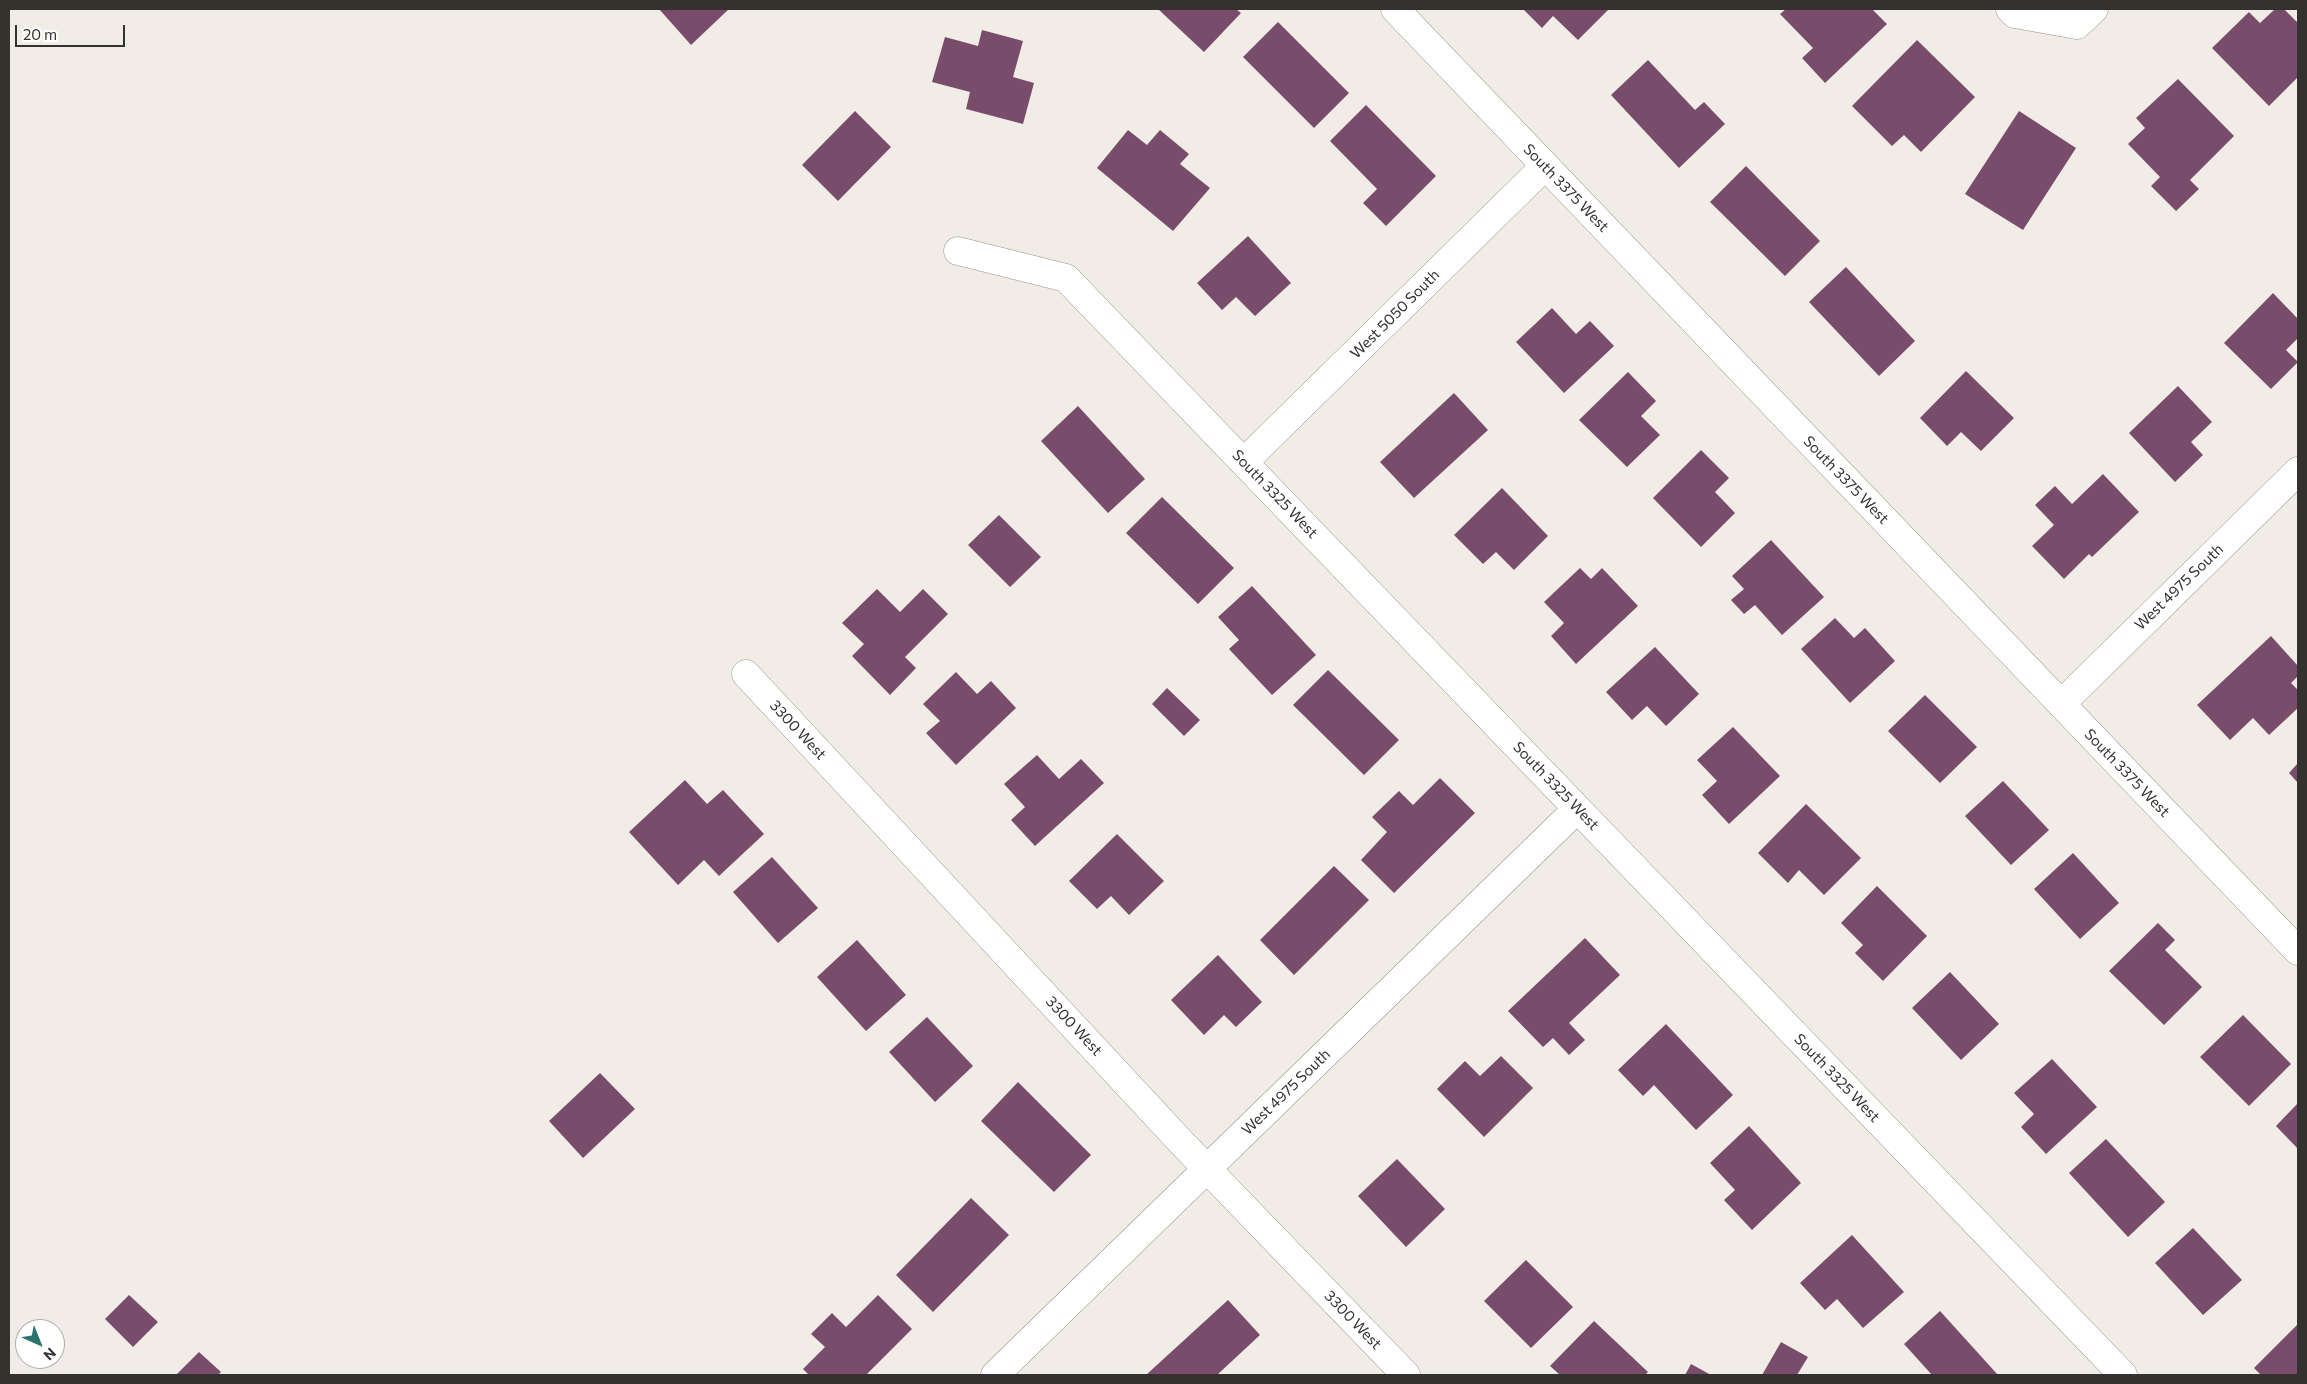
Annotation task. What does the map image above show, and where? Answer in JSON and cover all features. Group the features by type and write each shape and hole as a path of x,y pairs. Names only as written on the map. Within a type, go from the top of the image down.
{"street":[{"name":"South 3375 West","path":"1394,9 2298,952"},
{"path":"2010,9 2015,14 2086,17"},
{"name":"West 5050 South","path":"1244,462 1545,166"},
{"name":"South 3325 West","path":"958,251 1066,278 2123,1375"},
{"name":"West 4975 South","path":"2060,704 2298,471"},
{"name":"3300 West","path":"746,674 1206,1169 1406,1375"},
{"name":"West 4975 South","path":"995,1375 1577,808"}],"building":[{"path":"659,9 729,9 691,45"},
{"path":"1158,9 1236,9 1241,13 1204,52"},
{"path":"1523,9 1609,9 1578,40 1553,16 1542,28"},
{"path":"1786,9 1872,9 1887,24 1825,83 1802,58 1813,48 1780,14"},
{"path":"2275,9 2284,9 2298,23 2298,77 2269,106 2212,48 2249,12 2260,23"},
{"path":"1278,22 1349,93 1314,128 1243,57"},
{"path":"982,30 1023,41 1013,77 1034,83 1023,124 966,109 970,92 932,82 945,37 978,46"},
{"path":"1917,40 1975,97 1921,152 1904,135 1892,146 1852,106"},
{"path":"1648,60 1695,110 1704,102 1725,124 1679,168 1611,95"},
{"path":"2178,79 2234,136 2190,180 2199,189 2176,211 2151,186 2160,177 2128,144 2145,128 2136,118"},
{"path":"1366,105 1436,176 1386,226 1363,203 1377,189 1330,141"},
{"path":"855,111 891,147 838,201 802,165"},
{"path":"2019,111 2076,148 2023,230 1965,194"},
{"path":"1128,130 1147,145 1160,130 1189,154 1180,164 1210,188 1173,231 1097,168"},
{"path":"1746,166 1820,241 1785,276 1710,202"},
{"path":"1248,236 1291,283 1255,316 1236,297 1222,310 1197,283"},
{"path":"1846,267 1915,341 1879,376 1809,302"},
{"path":"2273,293 2298,319 2298,338 2286,350 2298,362 2271,389 2224,343"},
{"path":"1552,308 1576,334 1590,321 1614,346 1564,393 1516,342"},
{"path":"1966,371 2014,418 1981,451 1961,432 1947,446 1920,418"},
{"path":"1628,372 1656,401 1641,416 1660,435 1627,467 1579,420"},
{"path":"2178,386 2212,422 2191,442 2203,455 2175,482 2129,433"},
{"path":"1454,393 1488,430 1414,498 1380,462"},
{"path":"1078,406 1145,479 1108,513 1041,441"},
{"path":"1701,450 1729,478 1715,492 1735,513 1701,547 1653,498"},
{"path":"2103,474 2139,512 2092,557 2089,554 2064,579 2032,546 2054,525 2035,505 2055,486 2072,504"},
{"path":"1502,488 1548,536 1514,570 1496,552 1483,564 1454,535"},
{"path":"1162,497 1234,568 1198,604 1126,533"},
{"path":"999,515 1041,557 1010,587 968,545"},
{"path":"1771,540 1824,597 1782,635 1755,605 1744,614 1731,600 1744,589 1732,576"},
{"path":"1580,568 1591,579 1602,568 1638,606 1576,664 1551,636 1564,623 1544,602"},
{"path":"1252,586 1316,655 1272,695 1229,649 1239,640 1218,617"},
{"path":"877,589 900,612 923,589 948,614 905,657 916,668 890,695 852,656 864,644 842,623"},
{"path":"1835,618 1854,638 1865,628 1895,661 1850,703 1801,649"},
{"path":"2271,636 2298,666 2298,676 2291,683 2298,690 2298,708 2269,735 2253,718 2230,740 2197,705"},
{"path":"1655,647 1699,694 1666,726 1647,706 1632,720 1606,692"},
{"path":"1328,670 1399,740 1364,775 1293,705"},
{"path":"956,672 977,694 991,681 1016,708 956,765 926,733 940,721 923,704"},
{"path":"1167,688 1200,720 1184,736 1152,704"},
{"path":"1925,695 1977,747 1940,783 1888,731"},
{"path":"1733,727 1780,776 1729,824 1702,795 1717,781 1697,760"},
{"path":"1037,755 1059,779 1081,759 1104,783 1035,846 1011,820 1025,807 1004,784"},
{"path":"2298,763 2298,783 2289,773"},
{"path":"1440,778 1475,813 1394,893 1361,860 1387,832 1372,817 1399,791 1413,805"},
{"path":"685,780 707,804 723,790 764,834 719,876 704,860 678,885 629,832"},
{"path":"2003,781 2049,830 2011,865 1965,816"},
{"path":"1806,804 1861,858 1824,895 1799,870 1788,883 1758,853"},
{"path":"1117,834 1164,881 1129,915 1111,896 1097,909 1069,881"},
{"path":"2073,853 2119,903 2080,939 2034,889"},
{"path":"772,857 818,908 778,943 733,892"},
{"path":"1334,866 1369,900 1294,975 1260,940"},
{"path":"1877,886 1927,936 1883,981 1855,953 1863,945 1841,923"},
{"path":"2158,923 2175,940 2165,950 2202,987 2164,1025 2109,971"},
{"path":"1585,938 1620,975 1569,1023 1585,1040 1569,1055 1553,1038 1543,1047 1508,1011"},
{"path":"857,940 906,995 866,1031 817,977"},
{"path":"1218,955 1262,1002 1236,1027 1224,1015 1204,1035 1171,1000"},
{"path":"1950,972 1999,1024 1961,1060 1912,1008"},
{"path":"2243,1015 2291,1064 2249,1106 2200,1057"},
{"path":"927,1017 973,1066 935,1102 889,1052"},
{"path":"1666,1024 1733,1095 1696,1130 1654,1085 1643,1096 1618,1070"},
{"path":"1501,1056 1533,1088 1484,1137 1437,1089 1465,1061 1480,1076"},
{"path":"2052,1059 2097,1107 2046,1154 2021,1127 2034,1114 2014,1093"},
{"path":"600,1073 635,1109 583,1158 549,1121"},
{"path":"1018,1082 1091,1155 1054,1192 981,1121"},
{"path":"2298,1103 2298,1149 2276,1126"},
{"path":"1749,1126 1801,1183 1752,1230 1724,1200 1735,1190 1710,1163"},
{"path":"2106,1139 2165,1202 2128,1237 2069,1173"},
{"path":"1397,1159 1445,1209 1406,1247 1358,1196"},
{"path":"971,1198 1009,1235 933,1312 896,1275"},
{"path":"2193,1228 2242,1280 2203,1315 2155,1263"},
{"path":"1852,1235 1904,1292 1863,1328 1837,1299 1825,1310 1800,1283"},
{"path":"1526,1260 1573,1307 1531,1348 1484,1301"},
{"path":"129,1295 158,1322 133,1347 105,1319"},
{"path":"878,1295 912,1329 866,1375 809,1375 803,1369 825,1347 811,1334 832,1313 846,1327"},
{"path":"1228,1300 1260,1335 1217,1375 1146,1375"},
{"path":"1940,1311 1998,1375 1932,1375 1904,1344"},
{"path":"1594,1321 1648,1372 1645,1375 1560,1375 1550,1366"},
{"path":"2298,1324 2298,1375 2261,1375 2254,1368"},
{"path":"1781,1342 1808,1357 1797,1375 1762,1375"},
{"path":"199,1352 221,1372 218,1375 176,1375"},
{"path":"1691,1364 1711,1375 1685,1375"}]}
